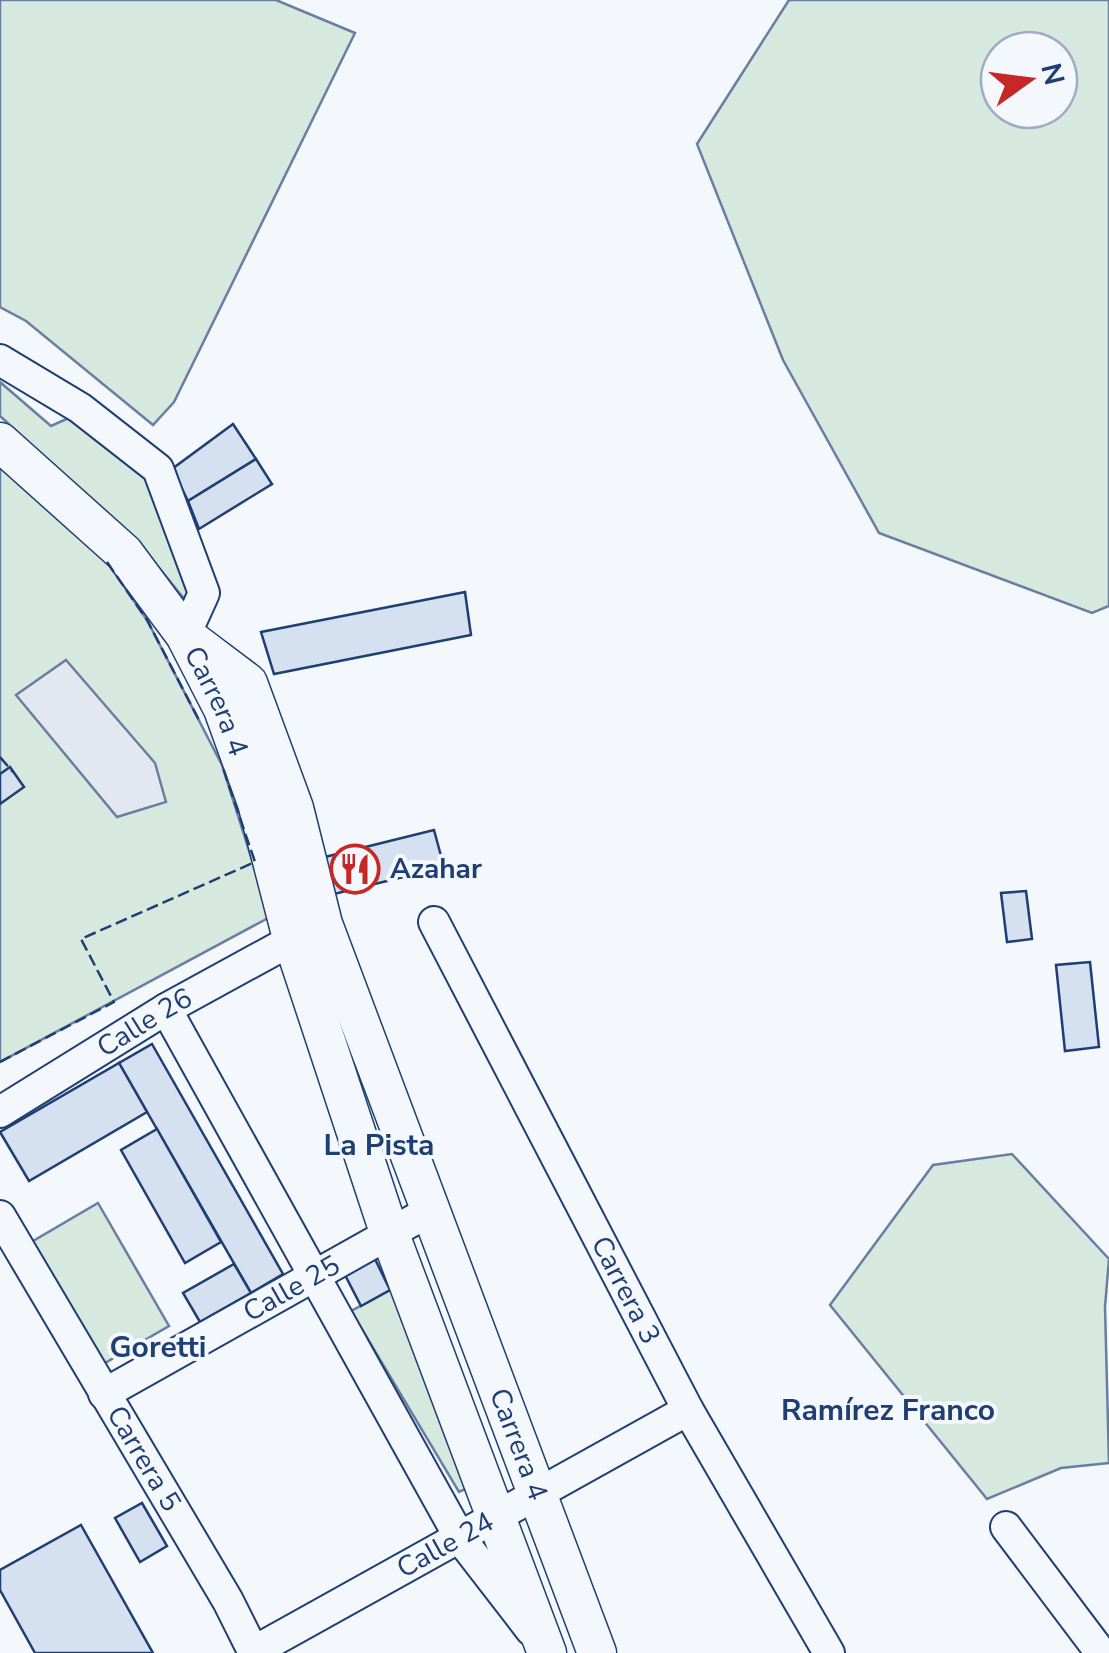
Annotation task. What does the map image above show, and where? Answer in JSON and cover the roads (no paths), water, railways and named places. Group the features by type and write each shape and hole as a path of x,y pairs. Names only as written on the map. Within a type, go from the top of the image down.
{"main road":[{"name":"Carrera 4","path":"0,442 124,553 185,635 248,683 294,808 308,931 389,1232 546,1650"},
{"name":"Carrera 4","path":"308,931 428,1212 596,1653"}],"street":[{"path":"0,360 80,408 158,468 204,593 185,635"},
{"name":"Carrera 3","path":"434,922 688,1410 829,1653"},
{"name":"Calle 26","path":"0,1112 166,1008 308,931"},
{"name":"Carrera 4","path":"166,1008 310,1274 460,1538 546,1650"},
{"name":"Calle 25","path":"104,1394 310,1274 428,1212"},
{"name":"Carrera 5","path":"0,1216 228,1600 254,1652"},
{"name":"Calle 24","path":"254,1652 688,1410"},
{"path":"1006,1527 1101,1653"}],"place":[{"name":"Azahar","path":"355,869"}],"district":[{"name":"La Pista","path":"379,1145"},
{"name":"Goretti","path":"158,1347"},
{"name":"Ramírez Franco","path":"888,1410"}]}
